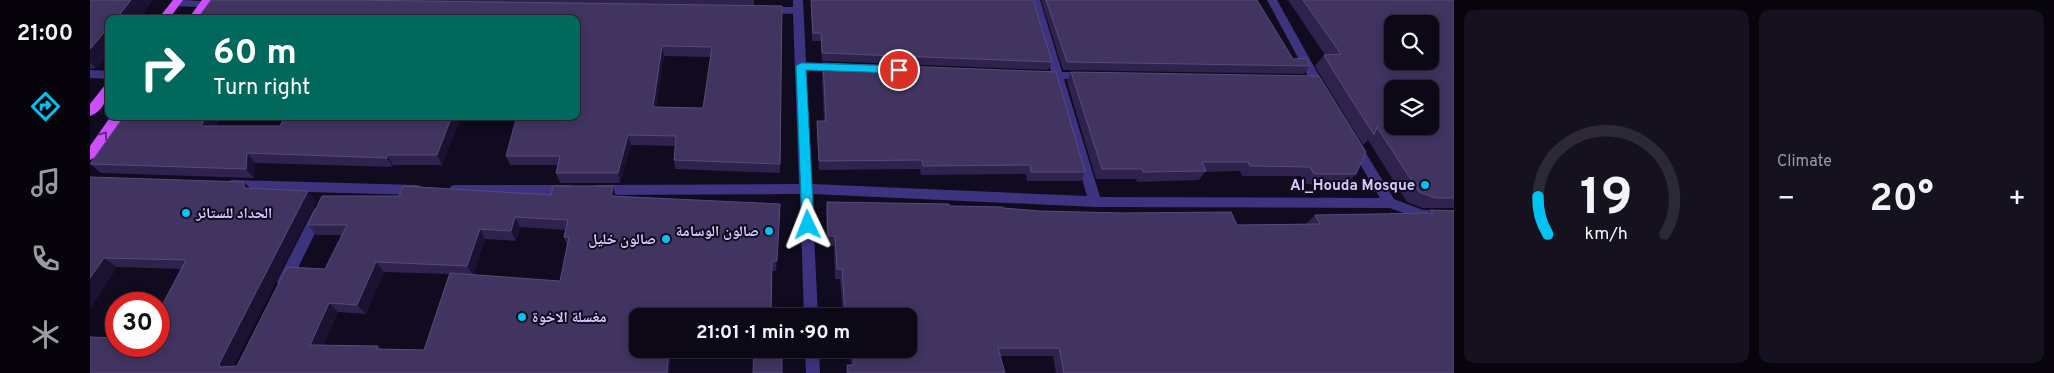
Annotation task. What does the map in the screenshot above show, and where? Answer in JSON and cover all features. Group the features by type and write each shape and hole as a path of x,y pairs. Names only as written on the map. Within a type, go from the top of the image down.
{"main road":[{"path":"167,15 177,2"},
{"path":"196,15 205,2"},
{"path":"90,112 105,93"},
{"path":"90,155 115,120"}],"street":[{"path":"1035,0 1095,202"},
{"path":"1272,0 1310,80 1325,96"},
{"path":"177,2 205,2 222,5"},
{"path":"760,10 798,5 811,308"},
{"path":"801,66 850,68"},
{"path":"90,74 105,75"},
{"path":"1027,74 1096,76"},
{"path":"1350,137 1390,203"},
{"path":"215,184 438,190 807,189 1095,202 1390,203 1423,215 1454,215"},
{"path":"278,294 331,188"},
{"path":"812,358 813,373"}],"building":[{"path":"90,0 131,0 119,15 105,15 105,32 90,49"},
{"path":"211,0 782,6 780,164 674,160 676,136 628,135 618,173 556,173 560,156 506,156 516,120 580,120 580,15 200,15","holes":["662,46 712,47 703,108 653,107"]},
{"path":"811,0 1033,0 1052,62 822,53 821,33 813,33"},
{"path":"1046,0 1257,0 1293,59 1306,58 1310,66 1067,62"},
{"path":"1303,0 1454,0 1454,198 1435,198 1419,192 1377,127 1374,135 1324,55 1341,54"},
{"path":"823,63 1056,72 1085,172 1031,172 1030,165 923,166 922,160 819,161 817,121 826,121"},
{"path":"1071,72 1319,76 1366,152 1356,174 1314,174 1310,167 1250,166 1248,162 1202,162 1206,171 1143,172 1142,169 1102,169"},
{"path":"122,120 205,120 201,126 280,126 283,120 450,120 437,155 387,155 387,158 247,153 246,169 90,164"},
{"path":"90,177 244,182 244,188 308,191 219,364 220,367 237,366 287,267 325,269 347,225 308,225 322,196 399,196 403,186 551,195 553,186 613,186 611,196 780,204 777,261 772,261 771,308 629,308 629,358 668,358 667,373 90,373 90,337 105,338 105,357 170,357 169,292 186,260 104,258 90,278","holes":["515,217 568,220 564,237 569,237 560,281 450,273 424,350 376,349 378,346 310,345 329,303 357,305 376,262 467,266 480,229 511,231"]},
{"path":"827,202 949,204 950,206 1003,207 1040,211 1123,213 1231,212 1237,225 1320,224 1315,215 1433,213 1430,210 1454,211 1454,373 1064,373 1059,348 998,348 1005,373 848,373 847,365 854,365 854,358 917,358 917,308 845,308 842,269 837,269 835,236 828,236"},
{"path":"754,358 782,358 782,373 753,373"}],"place":[{"name":"Al_Houda Mosque","path":"1425,185"},
{"name":"الحداد للستائر","path":"186,213"},
{"name":"صالون الوسامة","path":"769,231"},
{"name":"صالون خليل","path":"666,239"},
{"name":"مغسلة الاخوة","path":"522,317"}],"route":[{"path":"808,225 801,66 899,70"}]}
